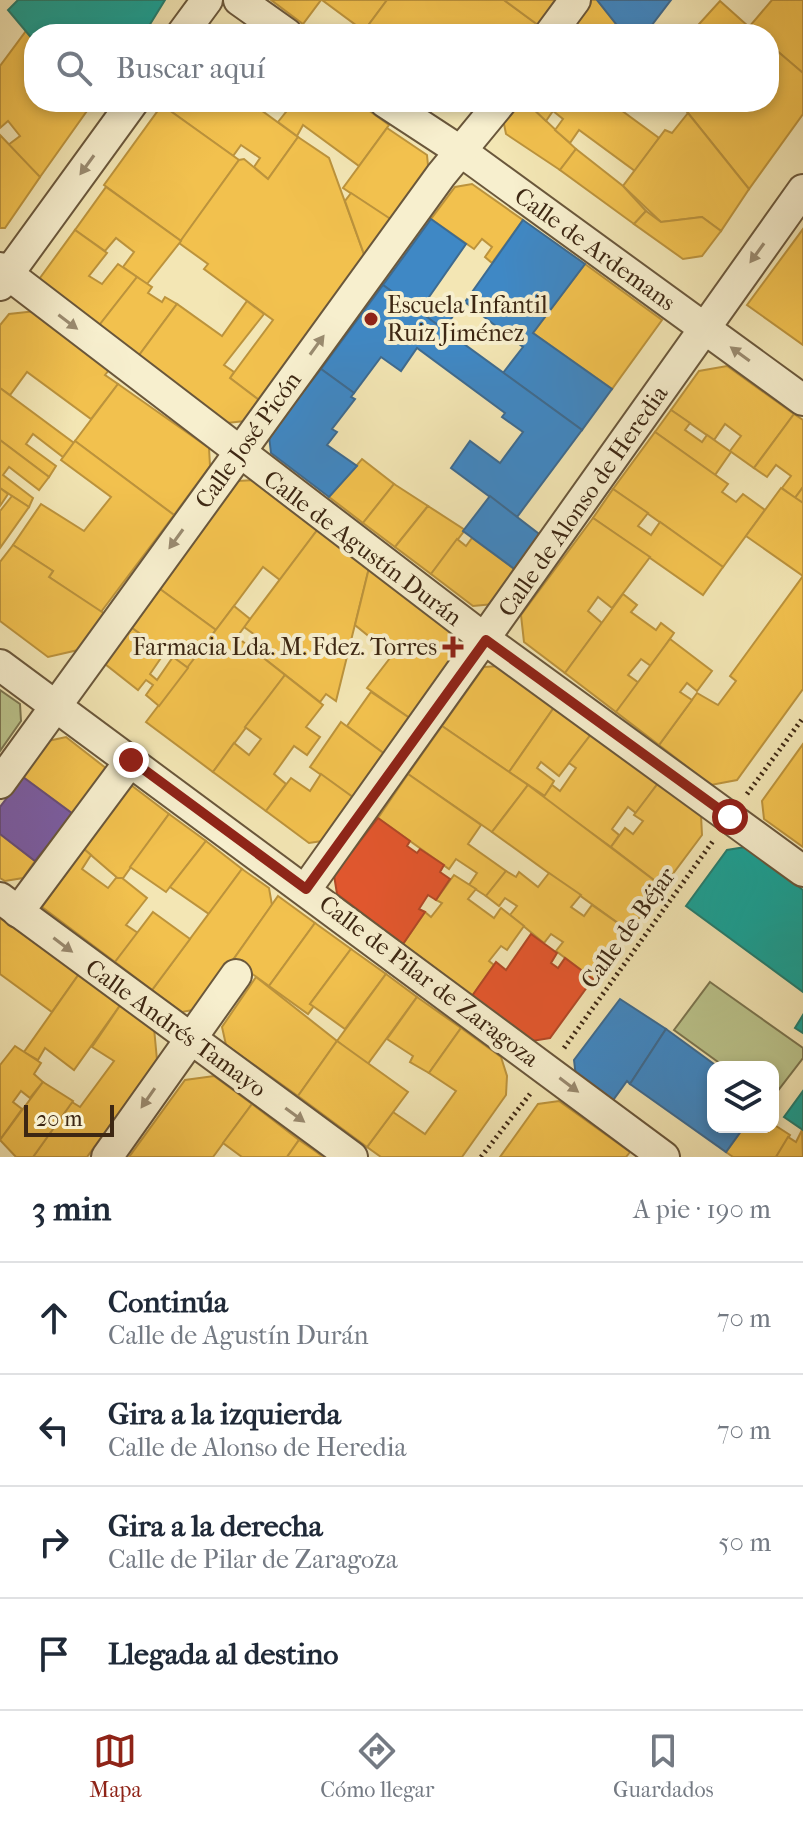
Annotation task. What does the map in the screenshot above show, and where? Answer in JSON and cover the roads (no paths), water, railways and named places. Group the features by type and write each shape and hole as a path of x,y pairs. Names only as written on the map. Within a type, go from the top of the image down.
{"street":[{"path":"189,24 207,0"},
{"path":"239,0 273,24"},
{"path":"557,24 575,0"},
{"path":"2,276 125,112"},
{"name":"Calle de Ardemans","path":"400,112 803,400"},
{"name":"Calle José Picón","path":"0,783 239,453 493,112"},
{"name":"Calle de Alonso de Heredia","path":"306,889 486,640 803,190"},
{"name":"Calle de Agustín Durán","path":"2,276 486,640 803,871"},
{"name":"Calle de Pilar de Zaragoza","path":"0,665 664,1157"},
{"path":"9,905 131,760"},
{"name":"Calle Andrés Tamayo","path":"9,905 352,1157"},
{"path":"107,1157 236,975"}],"place":[{"name":"Escuela Infantil Ruiz Jiménez","path":"371,319"},
{"name":"Farmacia Lda. M. Fdez. Torres","path":"453,647"}]}
